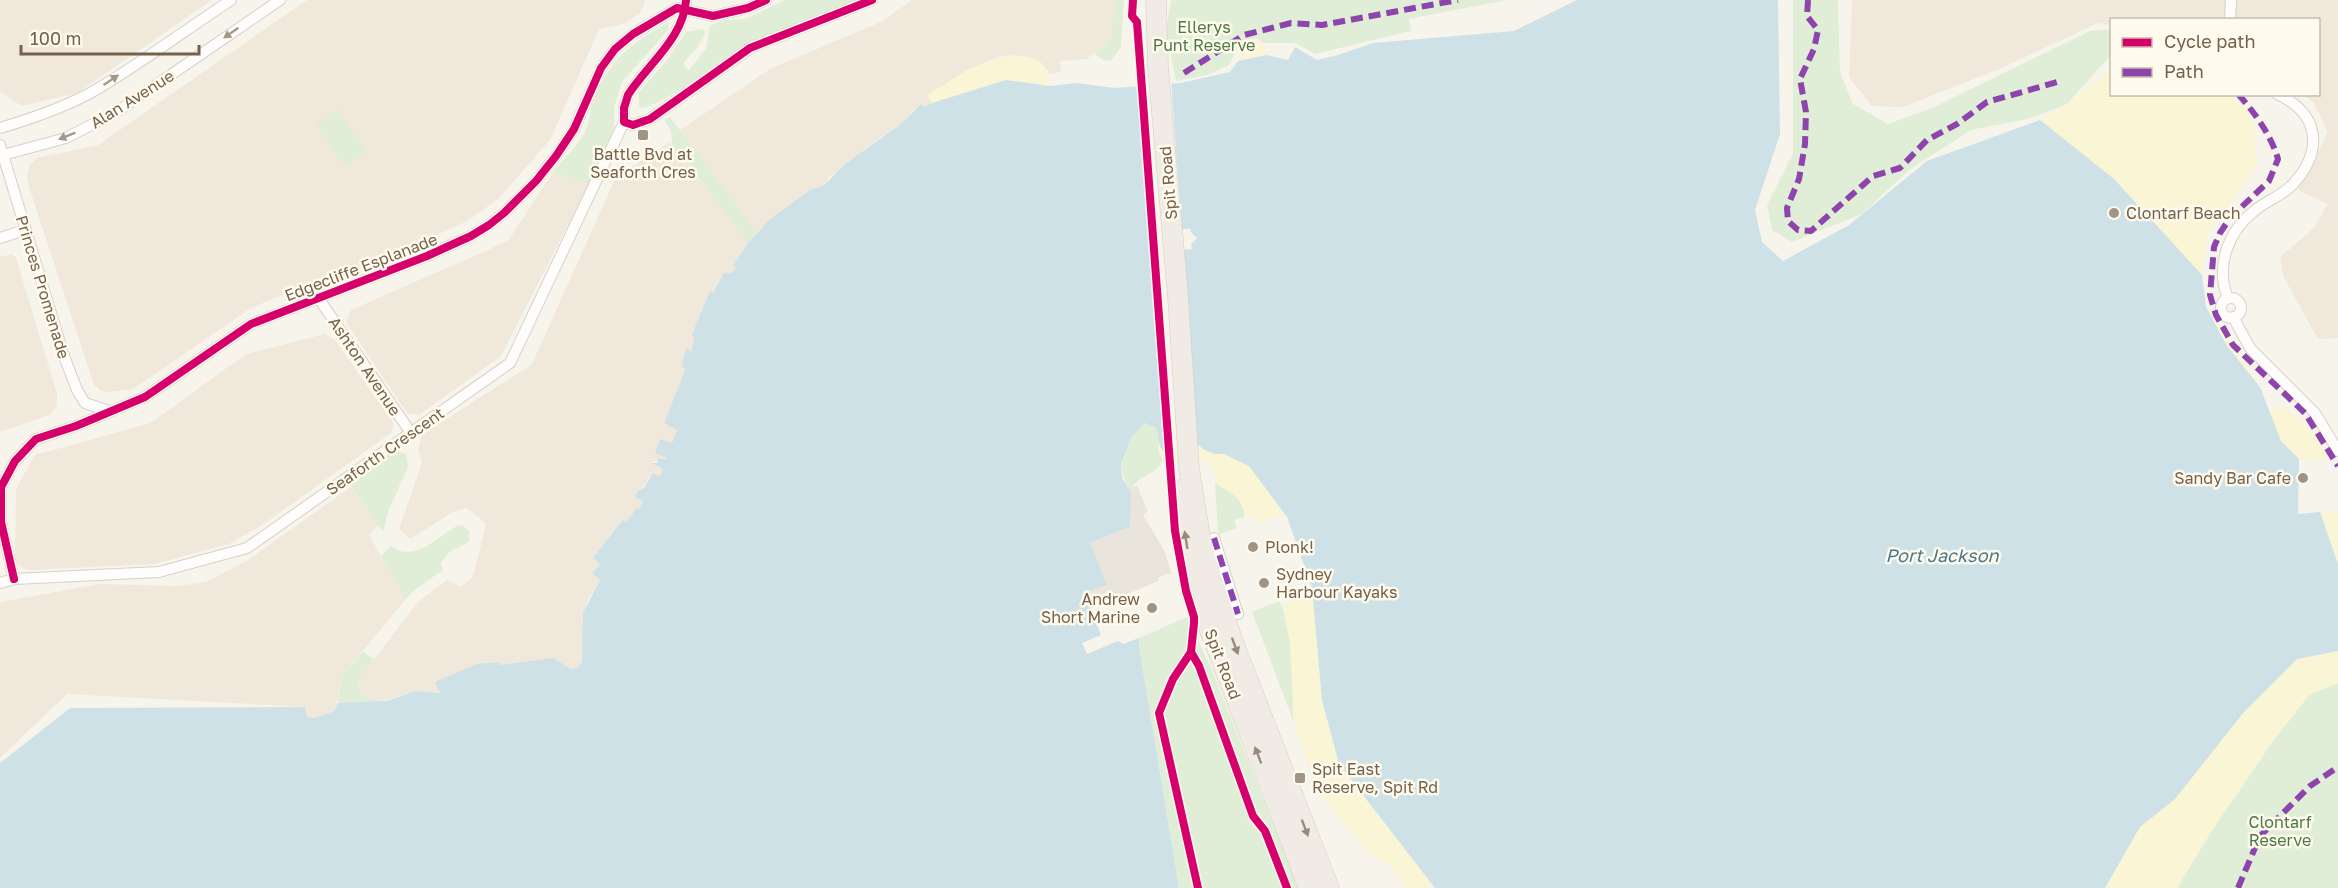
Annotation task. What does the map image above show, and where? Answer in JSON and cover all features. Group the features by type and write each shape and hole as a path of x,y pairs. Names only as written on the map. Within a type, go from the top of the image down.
{"highway":[{"name":"Spit Road","path":"1143,0 1178,298 1185,535 1197,597 1309,888"},
{"path":"1152,67 1156,0"},
{"name":"Spit Road","path":"1184,468 1215,591 1329,888"}],"street":[{"name":"Alan Avenue","path":"0,128 73,102 99,88 231,0"},
{"name":"Alan Avenue","path":"1,150 66,138 118,111 280,0"},
{"path":"686,4 713,16 748,8 766,0"},
{"path":"629,123 650,119 750,48 872,0"},
{"path":"2230,18 2231,0"},
{"name":"Seaforth Crescent","path":"0,583 14,579 159,572 247,548 510,363 629,123 624,108 628,95 672,36 686,4"},
{"name":"Edgecliffe Esplanade","path":"14,579 1,522 1,487 15,461 36,439 76,426 145,398 251,324 449,247 471,236 504,213 536,181 556,156 574,129 601,68 615,49 659,17 686,4"},
{"path":"2280,96 2306,114 2310,121 2313,142 2306,165 2294,184 2252,212 2229,240 2224,259 2225,288 2228,298 2236,299 2241,305 2239,314 2233,317 2250,348 2315,413 2338,451"},
{"name":"Princes Promenade","path":"1,150 77,390 85,403 109,411"},
{"path":"0,238 25,230"},
{"name":"Ashton Avenue","path":"319,298 411,433"},
{"path":"1214,538 1238,614"}],"shaded area":[{"path":"0,0 212,0 77,93 22,106 0,92"},
{"path":"307,0 645,0 641,12 623,24 599,29 550,140 499,198 469,220 405,250 248,310 133,389 101,391 94,385 29,187 27,176 29,166 37,158 98,145"},
{"path":"912,0 1117,0 1110,39 1087,59 1060,61 1061,72 1048,74 1048,70 1001,56 969,69 928,95 932,103 925,108 923,104 914,109 906,121 866,147 859,155 829,177 827,184 810,190 770,219 757,232 680,130 770,69 883,21"},
{"path":"1852,0 2338,0 2338,338 2318,339 2284,278 2280,257 2314,228 2328,204 2298,190 2328,133 2314,103 2305,96 2320,96 2320,18 2110,18 2110,25 2098,23 1999,69 1903,107 1872,106 1849,77"},
{"path":"670,142 748,243 734,266 736,268 712,293 710,291 692,334 694,339 691,352 687,349 685,370 664,423 677,429 672,444 655,453 666,458 665,461 651,462 664,468 660,476 653,473 635,497 643,502 639,510 637,509 626,522 621,520 593,558 600,565 592,573 600,580 587,602 581,665 571,669 476,664 436,682 441,693 415,691 377,703 377,700 361,695 358,680 418,602 447,580 461,587 473,577 486,525 466,508 453,512 410,539 399,529 422,463 418,449 423,434 532,364 616,177"},
{"path":"553,172 589,184 501,356 419,415 407,413 346,322 351,310 508,241"},
{"path":"12,254 16,258 57,394 57,406 49,415 0,432 0,257"},
{"path":"325,334 335,340 394,424 391,433 265,523 229,544 154,564 30,570 20,567 15,560 16,489 35,455 151,423 246,354"},
{"path":"1137,486 1148,512 1143,515 1164,550 1172,574 1166,574 1158,578 1159,581 1120,597 1118,595 1104,601 1101,593 1086,599 1084,592 1098,586 1090,543 1130,527 1129,492 1132,487"},
{"path":"351,487 378,525 369,535 406,599 341,677 336,711 307,718 305,707 67,694 0,758 0,602 100,584 178,586 206,582 248,560"}],"green space":[{"path":"785,0 859,0 751,43 724,58 667,97 642,108 639,106 639,92 668,59 686,32 703,29 705,34 698,47 684,62 684,67 689,70 706,48 710,26 723,20 745,19"},
{"path":"1117,0 1124,0 1121,47 1112,60 1105,61 1094,54 1110,39"},
{"name":"Ellerys Punt Reserve","path":"1171,0 1507,0 1409,19 1411,31 1315,54 1295,43 1263,43 1257,38 1240,42 1229,65 1207,75 1176,81 1166,30"},
{"path":"1793,0 1838,0 1840,72 1853,104 1888,124 1934,107 2090,31 2110,29 2110,56 2067,104 2032,118 1971,130 1909,170 1862,214 1792,242 1772,230 1767,205 1793,153"},
{"path":"668,22 669,29 622,82 614,107 614,129 589,184 553,172 585,132 598,89 613,65 621,55 642,38"},
{"path":"338,109 367,152 345,167 316,124"},
{"path":"670,117 757,232 748,243 672,144 671,131 664,120"},
{"path":"1145,423 1156,428 1160,437 1158,450 1163,460 1156,470 1137,481 1129,492 1123,472 1123,454 1131,438"},
{"path":"395,450 406,454 408,467 388,512 383,532 349,483"},
{"path":"1215,483 1239,500 1245,517 1234,520 1237,528 1218,535"},
{"path":"462,525 469,531 469,542 449,552 441,563 443,570 413,591 406,599 381,556 391,546 408,552 425,547"},
{"path":"1279,601 1284,612 1290,642 1294,723 1252,612"},
{"path":"1187,617 1212,670 1298,888 1179,888 1139,638"},
{"path":"363,652 374,659 358,680 361,695 377,700 377,703 338,703 341,677"},
{"name":"Clontarf Reserve","path":"2338,683 2338,888 2177,888 2211,832 2273,741 2309,695"}],"sand":[{"path":"1257,38 1263,43 1267,55 1238,61 1239,42"},
{"path":"1010,55 1033,58 1043,64 1050,86 1006,80 932,103 927,95 969,69"},
{"name":"Clontarf Beach","path":"2110,70 2110,96 2231,96 2245,108 2255,136 2257,168 2207,233 2202,275 2206,307 2260,387 1927,161 2040,120 2067,104"},
{"path":"2282,407 2310,430 2329,459 2299,459 2281,441 2270,413"},
{"path":"1159,444 1164,452 1198,444 1244,463 1260,478 1285,514 1255,523 1251,515 1245,517 1242,505 1235,496 1215,483 1215,474 1208,461 1200,458 1164,464 1158,450"},
{"path":"2338,512 2338,564 2320,513"},
{"path":"1312,588 1322,700 1339,764 1431,884 1428,888 1406,888 1390,865 1369,853 1319,793 1294,723 1290,644 1283,607"},
{"path":"2338,651 2338,683 2309,695 2273,741 2211,832 2177,888 2105,888 2140,827 2175,799 2244,712 2297,659"}],"water":[{"name":"Port Jackson","path":"1577,0 1778,0 1780,134 1755,210 1762,242 1783,261 1849,225 1927,161 2040,120 2114,179 2202,275 2206,307 2227,346 2260,387 2281,441 2299,459 2298,514 2320,512 2338,564 2338,651 2297,659 2244,712 2175,799 2140,827 2105,888 1435,888 1339,764 1322,700 1312,588 1287,517 1249,466 1224,454 1215,454 1205,450 1198,445 1164,452 1156,428 1145,423 1132,436 1121,463 1122,478 1131,492 1130,527 1090,543 1107,585 1084,592 1101,635 1082,643 1087,654 1118,641 1123,644 1139,638 1179,888 0,888 0,763 70,708 305,707 307,717 314,718 335,711 338,703 387,701 415,691 440,693 435,682 476,664 499,662 500,665 553,658 571,669 578,668 582,661 583,613 600,580 592,573 600,565 593,558 622,520 626,522 637,508 639,509 643,502 635,497 637,492 644,488 653,473 660,476 663,469 651,463 657,463 659,458 665,460 666,458 655,453 660,439 672,443 677,430 664,423 685,370 682,366 686,348 691,352 694,339 692,334 710,291 713,293 724,273 731,273 736,268 733,266 748,243 770,219 810,190 825,185 861,152 902,123 922,104 925,107 1006,80 1050,86 1077,83 1114,88 1181,83 1230,72 1238,61 1267,55 1288,60 1295,47 1317,60 1373,43 1514,31"}],"pier":[{"path":"1171,81 1182,229 1190,229 1197,238 1191,244 1192,249 1183,250 1197,448 1167,453 1137,83"}],"marked path":[{"path":"1184,73 1244,35 1291,23 1322,25 1458,0"},
{"path":"1808,0 1807,16 1818,30 1814,49 1800,79 1806,112 1805,144 1799,179 1787,208 1788,221 1798,230 1811,231 1873,176 1900,168 1927,140 1957,124 1987,102 2061,81"},
{"path":"2240,96 2262,125 2278,159 2269,181 2230,218 2220,233 2214,247 2210,295 2216,315 2233,345 2305,413 2338,466"},
{"path":"1214,538 1238,614"},
{"path":"2238,888 2260,836 2310,786 2338,767"}],"cycle path":[{"path":"686,0 684,14 672,39 628,95 624,108 624,122 633,125 650,119 750,48 872,0"},
{"path":"14,579 1,522 1,487 15,461 36,439 76,426 145,397 251,324 427,256 471,236 504,213 536,181 574,129 601,68 615,49 633,34 677,8 713,16 748,8 766,0"},
{"path":"1133,0 1132,16 1137,22 1175,531 1186,591 1194,617 1191,652 1173,679 1159,713 1198,888"},
{"path":"1191,652 1199,666 1253,816 1265,831 1287,888"}],"place":[{"name":"Battle Bvd at Seaforth Cres","path":"643,135"},
{"name":"Clontarf Beach","path":"2114,213"},
{"name":"Sandy Bar Cafe","path":"2303,478"},
{"name":"Plonk!","path":"1253,547"},
{"name":"Sydney Harbour Kayaks","path":"1264,583"},
{"name":"Andrew Short Marine","path":"1152,608"},
{"name":"Spit East Reserve, Spit Rd","path":"1300,778"}]}
